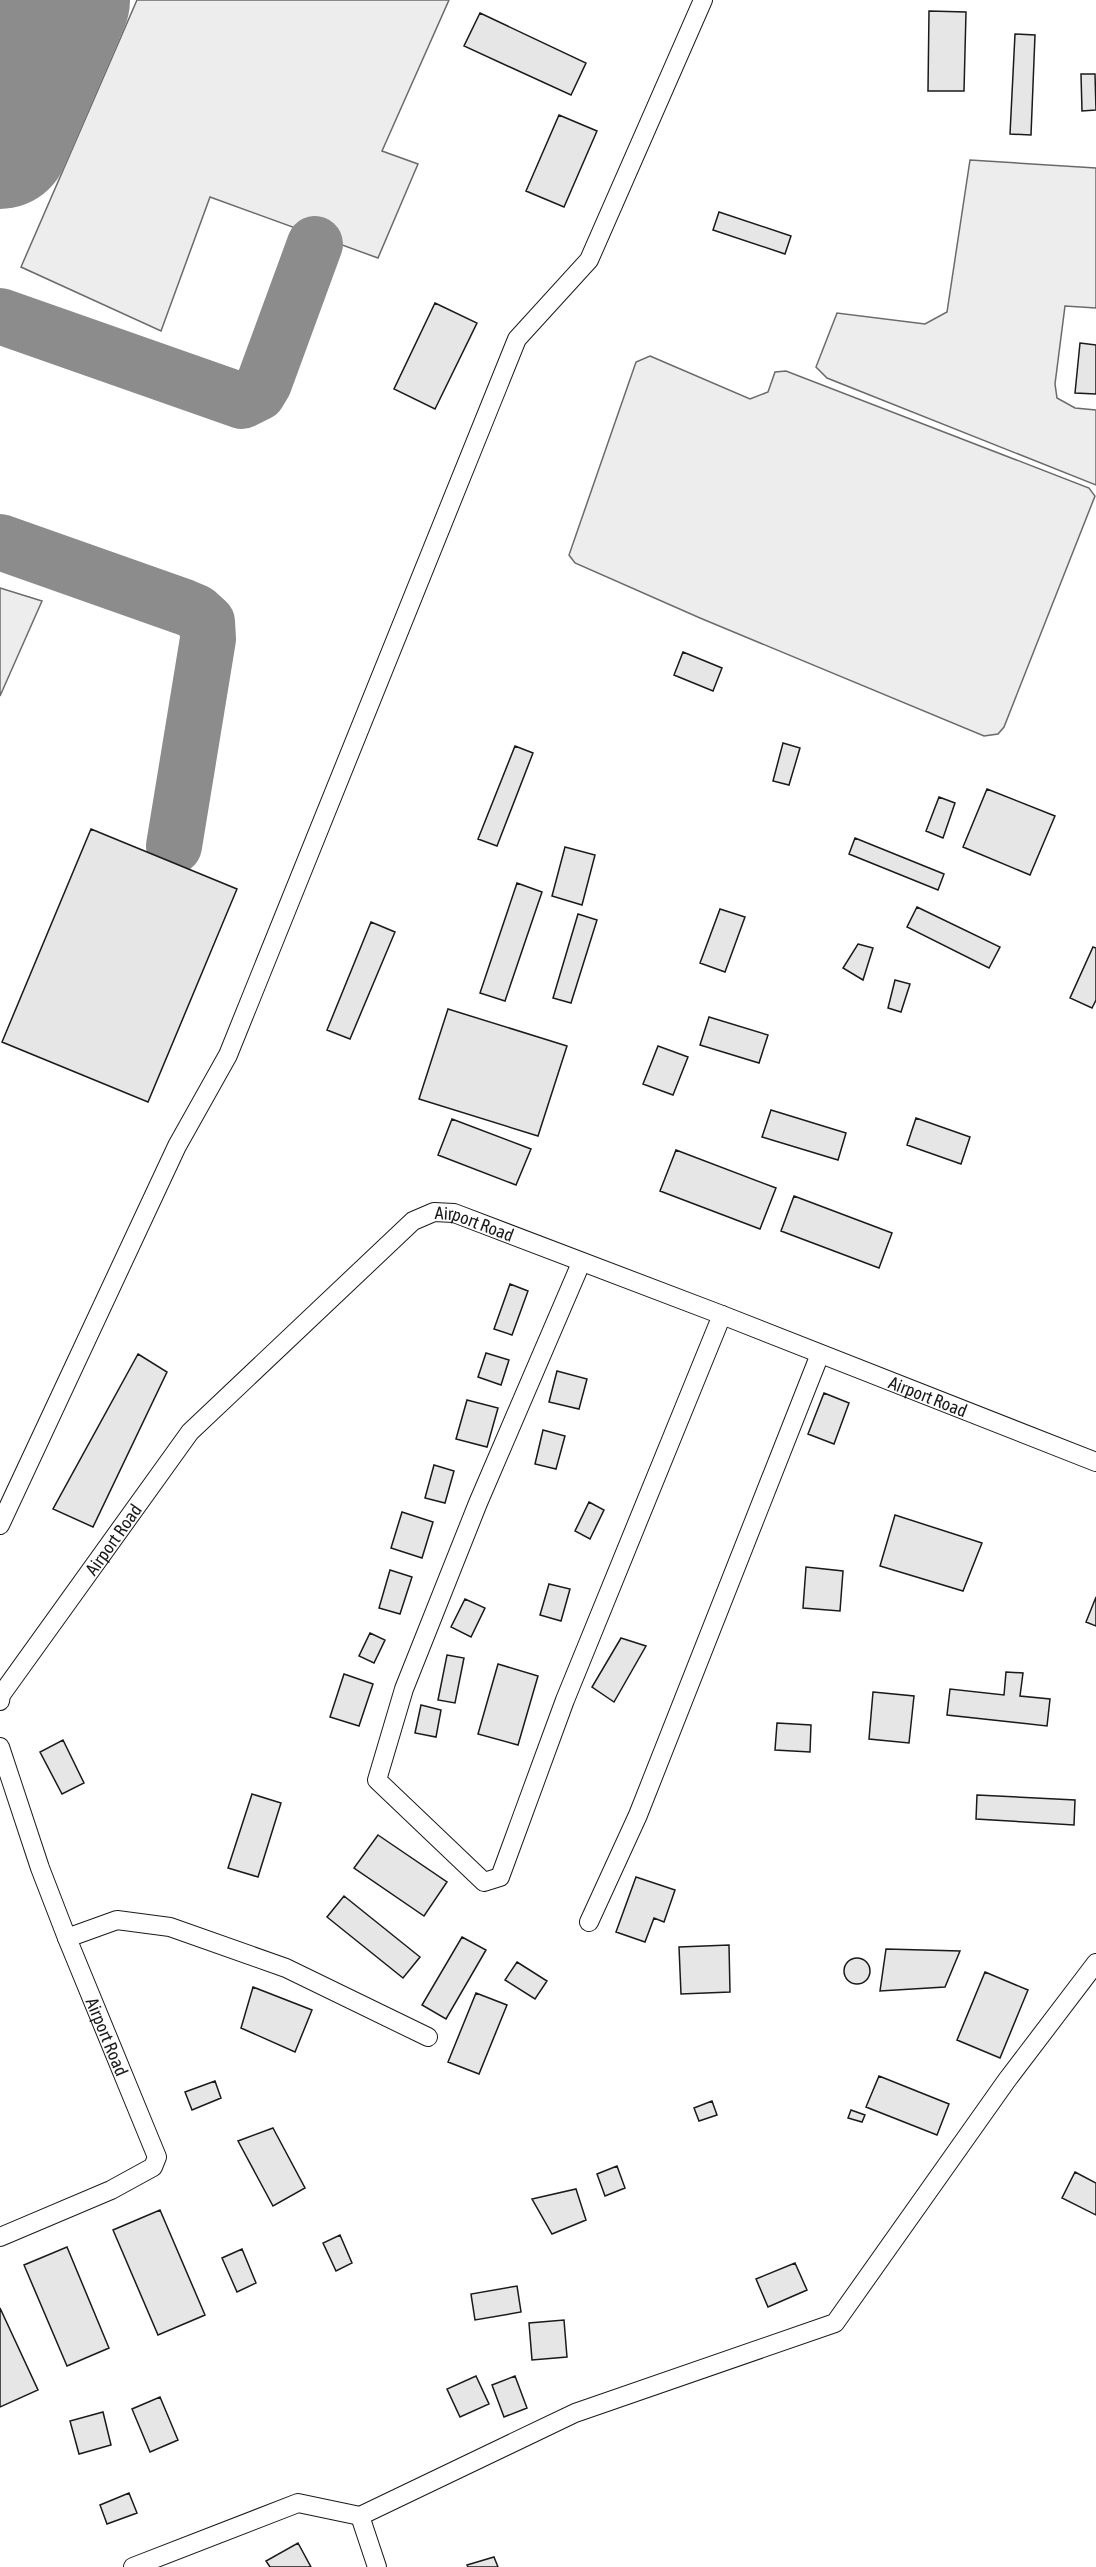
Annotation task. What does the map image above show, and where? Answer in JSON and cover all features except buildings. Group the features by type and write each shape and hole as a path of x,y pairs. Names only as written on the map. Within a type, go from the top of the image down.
{"street":[{"path":"0,1526 177,1146 228,1055 517,339 589,260 703,0"},
{"name":"Airport Road","path":"0,1701 1,1695 190,1432 412,1221 434,1212 454,1213 722,1315 1096,1462"},
{"path":"581,1263 478,1503 404,1689 377,1780 484,1882 500,1877 565,1700 722,1315"},
{"path":"589,1922 638,1815 820,1354"},
{"name":"Airport Road","path":"0,1747 40,1868 157,2157 153,2167 111,2190 0,2237"},
{"path":"67,1938 117,1920 170,1927 286,1968 428,2037"},
{"path":"133,2567 298,2503 360,2516 575,2413 835,2323 1007,2080 1096,1963"},
{"path":"360,2516 376,2567"}],"shaded area":[{"path":"137,0 449,0 382,151 418,164 378,258 210,197 161,331 21,267"},
{"path":"970,160 1096,168 1096,308 1065,306 1055,384 1057,398 1075,408 1096,410 1096,485 827,378 816,367 837,313 925,324 947,312"},
{"path":"650,356 750,399 768,392 775,372 786,371 1089,488 1095,496 1004,727 998,734 984,736 700,618 575,563 569,555 636,362"},
{"path":"0,588 42,601 0,696"}],"taxiway":[{"path":"0,316 242,401 258,393 264,383 315,244"},
{"path":"0,542 184,607 196,612 207,622 208,639 174,846"}],"runway":[{"path":"0,139 60,0"}]}
